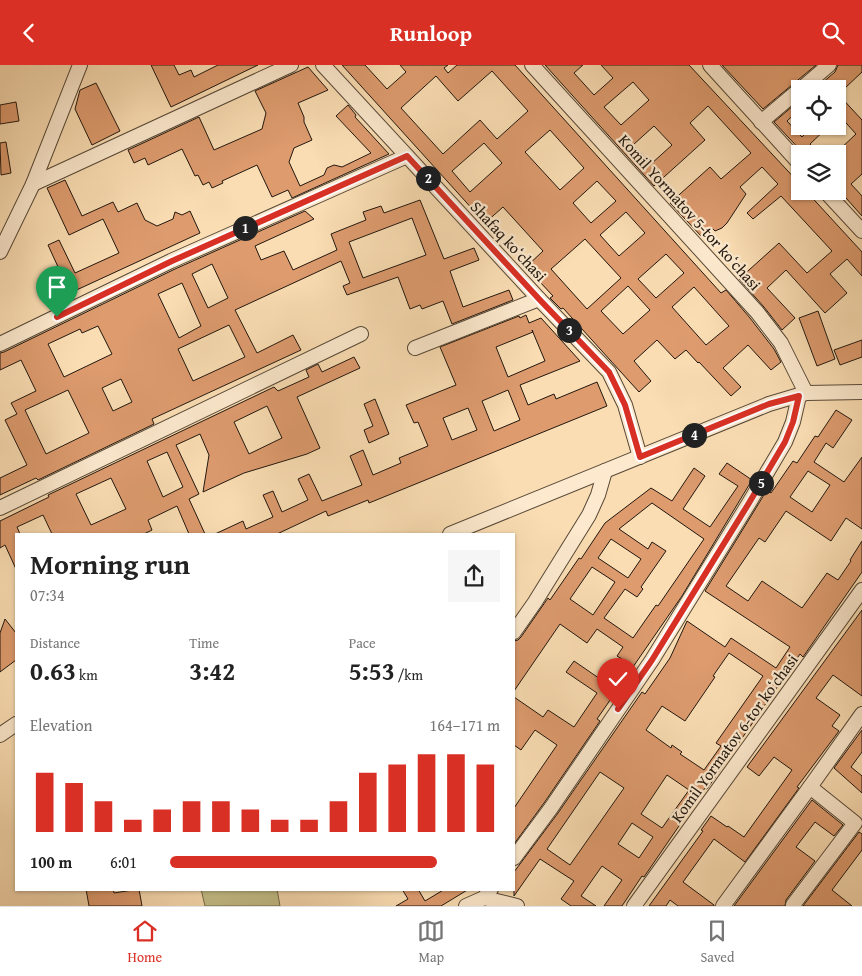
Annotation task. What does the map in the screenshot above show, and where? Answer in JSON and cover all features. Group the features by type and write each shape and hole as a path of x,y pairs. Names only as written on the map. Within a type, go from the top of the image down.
{"street":[{"path":"0,252 33,184 80,65"},
{"path":"33,184 291,65"},
{"name":"Shafaq koʻchasi","path":"323,65 609,372 625,405 640,457"},
{"name":"Komil Yormatov 5-tor koʻchasi","path":"532,65 757,312 781,343 802,395"},
{"path":"710,65 791,154"},
{"path":"811,80 829,65"},
{"path":"761,122 791,97"},
{"path":"0,344 172,261 407,156"},
{"path":"833,200 862,231"},
{"path":"415,348 539,299"},
{"path":"0,508 361,334"},
{"path":"452,533 769,404 802,395 862,392"},
{"path":"515,856 551,808 652,660 785,442 802,395"},
{"path":"515,631 589,515 598,495 605,471"},
{"name":"Komil Yormatov 6-tor koʻchasi","path":"634,906 862,590"},
{"path":"723,906 862,714"},
{"path":"0,735 15,726"},
{"path":"793,905 855,823 810,787"},
{"path":"466,906 488,894 516,906"}],"shaded area":[{"path":"201,891 277,891 280,906 205,906"}],"building":[{"path":"151,65 174,65 179,75 191,70 194,77 218,65 258,65 171,107"},
{"path":"342,65 365,65 387,89 406,72 400,65 448,65 444,68 448,73 457,65 515,65 721,293 726,290 774,349 781,362 771,370 748,345 723,368 741,387 731,396 686,350 675,359 657,340 634,361 651,381 639,392 563,308 561,309 550,298 553,296 526,267 543,251 503,207 485,223","holes":["492,71 528,111 497,139 480,120 443,154 401,108 436,76 458,101","550,130 584,168 560,190 525,152","484,143 502,163 470,192 452,171","597,181 616,201 591,223 573,203","626,212 645,233 619,256 600,235","585,239 621,278 587,309 551,269","666,254 684,273 656,298 638,279","628,286 650,310 623,334 601,311","694,287 729,326 706,345 672,307"]},
{"path":"545,65 583,65 574,73 594,95 613,78 601,65 689,65 791,174 791,200 814,200 862,252 862,276 847,259 830,274 847,293 825,313 786,270 767,288 795,318 782,330 739,279 779,243 807,273 832,251 781,196 753,219 747,213 778,184 762,167 740,187 746,194 727,223 715,231 712,228 702,237 670,203 710,167 721,179 751,153 708,106 690,123 705,140 654,186","holes":["633,82 649,100 621,125 604,107","654,126 672,145 651,164 633,145"]},
{"path":"722,65 816,65 798,80 791,80 791,86 763,109"},
{"path":"838,65 862,65 862,72 846,87 846,80 826,80 835,72"},
{"path":"308,67 328,90 298,103 312,140 294,148 289,162 300,186 324,175 327,168 334,165 342,167 371,153 336,116 348,105 356,115 355,117 389,154 292,198 288,190 272,197 257,165 222,181 223,183 212,188 209,182 203,185 198,175 195,176 182,149 148,165 145,158 134,163 128,150 199,117 214,150 262,129 266,113 255,91"},
{"path":"96,83 120,131 92,145 75,109 80,90"},
{"path":"16,102 19,121 0,124 0,105"},
{"path":"846,103 862,120 862,174 851,184 862,196 862,216 846,198 846,145 844,145 856,134 846,123"},
{"path":"791,108 791,117 787,121 791,125 791,135 800,135 802,137 804,135 820,135 811,145 796,145 774,122"},
{"path":"6,142 11,173 1,175 0,143"},
{"path":"65,180 82,216 113,202 118,212 137,203 145,220 157,226 173,219 175,212 182,215 190,211 200,233 70,293 48,245 59,240 75,273 119,253 103,219 69,235 47,188"},
{"path":"420,200 444,259 474,248 479,260 450,271 463,307 509,290 513,300 452,324 443,301 422,309 420,305 410,309 398,277 347,295 343,286 350,283 341,261 235,310 257,353 293,335 301,350 152,419 154,424 38,480 36,478 0,495 0,478 27,465 5,420 17,414 11,403 36,391 21,360 0,370 0,353 175,269 305,211 314,219 255,246 261,260 284,251 293,270 337,250 331,234 366,220 363,212 381,206 384,213","holes":["412,218 426,255 363,278 349,242","212,264 228,298 208,308 192,274","182,283 201,326 179,338 158,294","229,325 245,357 193,381 178,349","98,326 112,354 64,377 48,344 80,329 82,333","121,379 132,402 113,411 102,388","68,390 89,433 46,454 25,410"]},
{"path":"818,311 835,359 817,366 799,318"},
{"path":"526,315 529,323 541,318 580,361 520,385 528,405 554,394 556,399 597,382 607,406 369,503 368,500 328,516 326,511 279,533 217,533 243,521 246,529 273,517 263,495 273,491 282,512 308,500 298,479 309,474 322,501 362,485 350,456 363,450 373,475 401,463 399,458 428,446 418,422 414,423 406,405 456,385 440,347 519,316 520,318","holes":["533,332 545,361 508,377 496,347","508,390 520,420 494,431 482,401","468,408 477,430 452,440 443,418"]},
{"path":"862,340 862,357 840,365 834,350"},
{"path":"354,357 360,368 297,397 320,448 307,454 244,473 203,492 209,455 200,434 176,445 199,494 189,499 205,533 189,533 177,506 148,520 152,530 146,533 52,533 43,515 17,527 20,533 15,533 15,567 5,545 0,548 0,521 49,497 48,495 274,387 278,391 309,377 306,370 318,364 322,372","holes":["267,406 282,438 249,454 234,422","167,452 183,487 163,497 147,461","111,478 126,509 91,525 76,494"]},
{"path":"375,399 389,434 369,443 364,430 373,426 364,404"},
{"path":"836,410 852,420 833,448 826,443 814,462 844,482 862,457 862,529 846,518 831,541 786,511 765,542 759,538 726,586 748,601 762,581 802,608 827,573 838,580 862,541 862,572 803,657 800,654 707,789 705,788 622,906 604,906 622,880 602,866 581,896 596,906 571,906 561,899 574,881 540,859 514,896 515,871 558,813 642,692 645,694 670,658 687,621 725,647 731,638 776,668 790,647 705,591 767,490 771,493 793,461 797,463 815,436 818,437","holes":["808,471 830,485 812,512 790,497","729,653 763,676 716,743 721,746 704,770 680,754 682,752 672,745 671,748 646,730 662,706 685,721","600,772 624,788 570,865 547,849","667,775 689,790 662,828 641,814","632,823 653,837 639,858 618,844"]},
{"path":"727,463 752,480 682,596 597,719 600,721 515,843 515,807 557,745 535,730 521,750 515,746 515,698 543,717 548,710 574,727 597,693 566,672 574,661 606,683 622,659 617,656 623,647 597,629 587,643 560,624 515,690 515,641 521,637 548,598 550,600 605,523 651,488 672,501 694,468 705,476 683,509 710,527 738,486 719,474","holes":["652,503 704,539 658,606 656,605 633,638 604,618 625,589 637,597 643,589 641,587 666,551 652,542 648,549 619,529","611,539 641,559 628,578 598,558","592,567 615,582 593,615 570,599"]},
{"path":"862,610 862,696 833,675 816,698 840,715 832,726 839,731 797,787 799,788 745,862 714,839 683,882 714,906 678,906 670,900 666,906 649,906 703,831 701,830 711,816 744,837 792,770 774,757 759,776 747,767"},
{"path":"5,619 15,632 15,661 0,672 0,633"},
{"path":"862,730 862,752 851,767 862,776 862,793 834,768"},
{"path":"812,800 843,825 834,836 815,822 796,847 815,861 786,900 785,906 734,906"},
{"path":"859,832 862,834 862,850 832,890 852,906 803,906"},
{"path":"86,891 114,891 114,893 139,891 142,906 89,906"},
{"path":"403,891 419,891 425,901 442,891 466,891 441,906 396,906 408,899"}],"route":[{"path":"57,317 172,261 407,156 609,372 625,405 640,457 769,404 799,396 793,422 785,442 652,660 618,709"}]}
